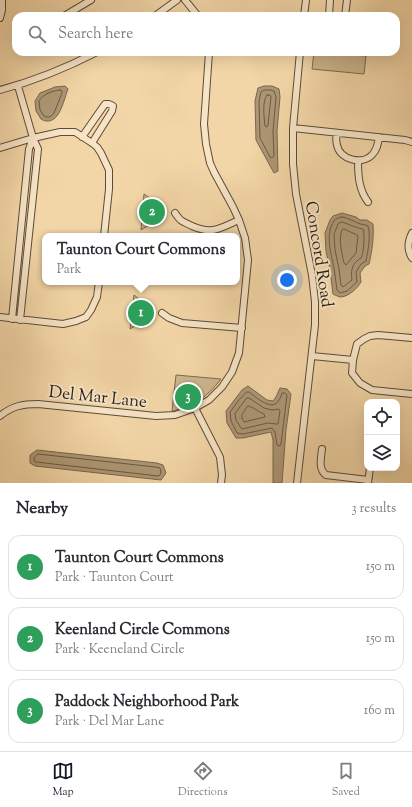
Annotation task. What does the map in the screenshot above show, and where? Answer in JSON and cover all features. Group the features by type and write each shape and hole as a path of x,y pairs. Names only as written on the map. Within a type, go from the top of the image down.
{"street":[{"path":"0,18 2,0"},
{"path":"160,12 176,0"},
{"path":"185,0 195,12"},
{"path":"304,12 306,0"},
{"path":"328,12 330,0"},
{"path":"346,12 347,0"},
{"path":"70,12 87,1"},
{"path":"0,90 18,86 89,56"},
{"name":"Del Mar Lane","path":"0,416 7,410 23,404 38,404 156,416 175,415 195,408 209,400 222,387 232,372 239,353 248,260 245,238 239,220 210,163 206,144 204,124 209,56"},
{"name":"Concord Road","path":"297,483 312,356 316,302 296,194 293,164 293,128 300,56"},
{"path":"18,86 33,138 38,149 20,320"},
{"path":"82,137 105,104 113,106 112,111 92,142"},
{"path":"293,128 412,142"},
{"path":"0,148 60,132 75,132 92,142 101,153 109,170 109,190 104,233"},
{"path":"337,132 336,141 338,149 347,158 358,161 372,155 377,147 379,137"},
{"path":"12,319 29,149 33,138"},
{"path":"358,161 359,182 364,197 368,202"},
{"path":"175,213 180,221 200,230 207,231 239,220"},
{"path":"412,232 409,246 410,255 412,258"},
{"path":"0,317 63,324 80,320 86,317 91,310 97,297 99,285"},
{"path":"162,313 169,318 182,322 242,328"},
{"path":"412,338 378,335 370,336 364,339 357,344 352,372 360,383 372,390 412,394"},
{"path":"312,356 353,360"},
{"path":"195,408 220,457 222,483"},
{"path":"322,449 320,468 326,475 368,481 370,471"}],"shaded area":[{"path":"314,56 366,56 364,74 312,69"},
{"path":"144,194 163,207 161,213 162,217 141,230"},
{"path":"134,295 151,308 150,317 130,329"},
{"path":"176,375 221,379 211,391 200,400 172,411"}],"water":[{"path":"65,86 68,89 58,114 51,120 46,121 41,119 36,111 35,101 40,93 55,87"},
{"path":"272,86 279,89 280,97 277,131 278,171 274,173 256,140 255,101 258,88"},
{"path":"342,213 356,217 360,220 367,220 373,224 373,234 369,264 365,266 360,273 361,282 352,292 346,296 340,297 333,294 326,251 325,233 333,216"},
{"path":"248,386 267,400 273,401 280,388 287,389 291,394 286,430 282,483 273,483 273,440 271,432 236,438 227,423 226,411 242,390"},
{"path":"37,450 157,463 163,465 166,473 161,480 35,466 30,463 30,455"}],"place":[{"name":"Keenland Circle Commons","path":"152,212"},
{"name":"Taunton Court Commons","path":"141,313"},
{"name":"Paddock Neighborhood Park","path":"188,397"}]}
